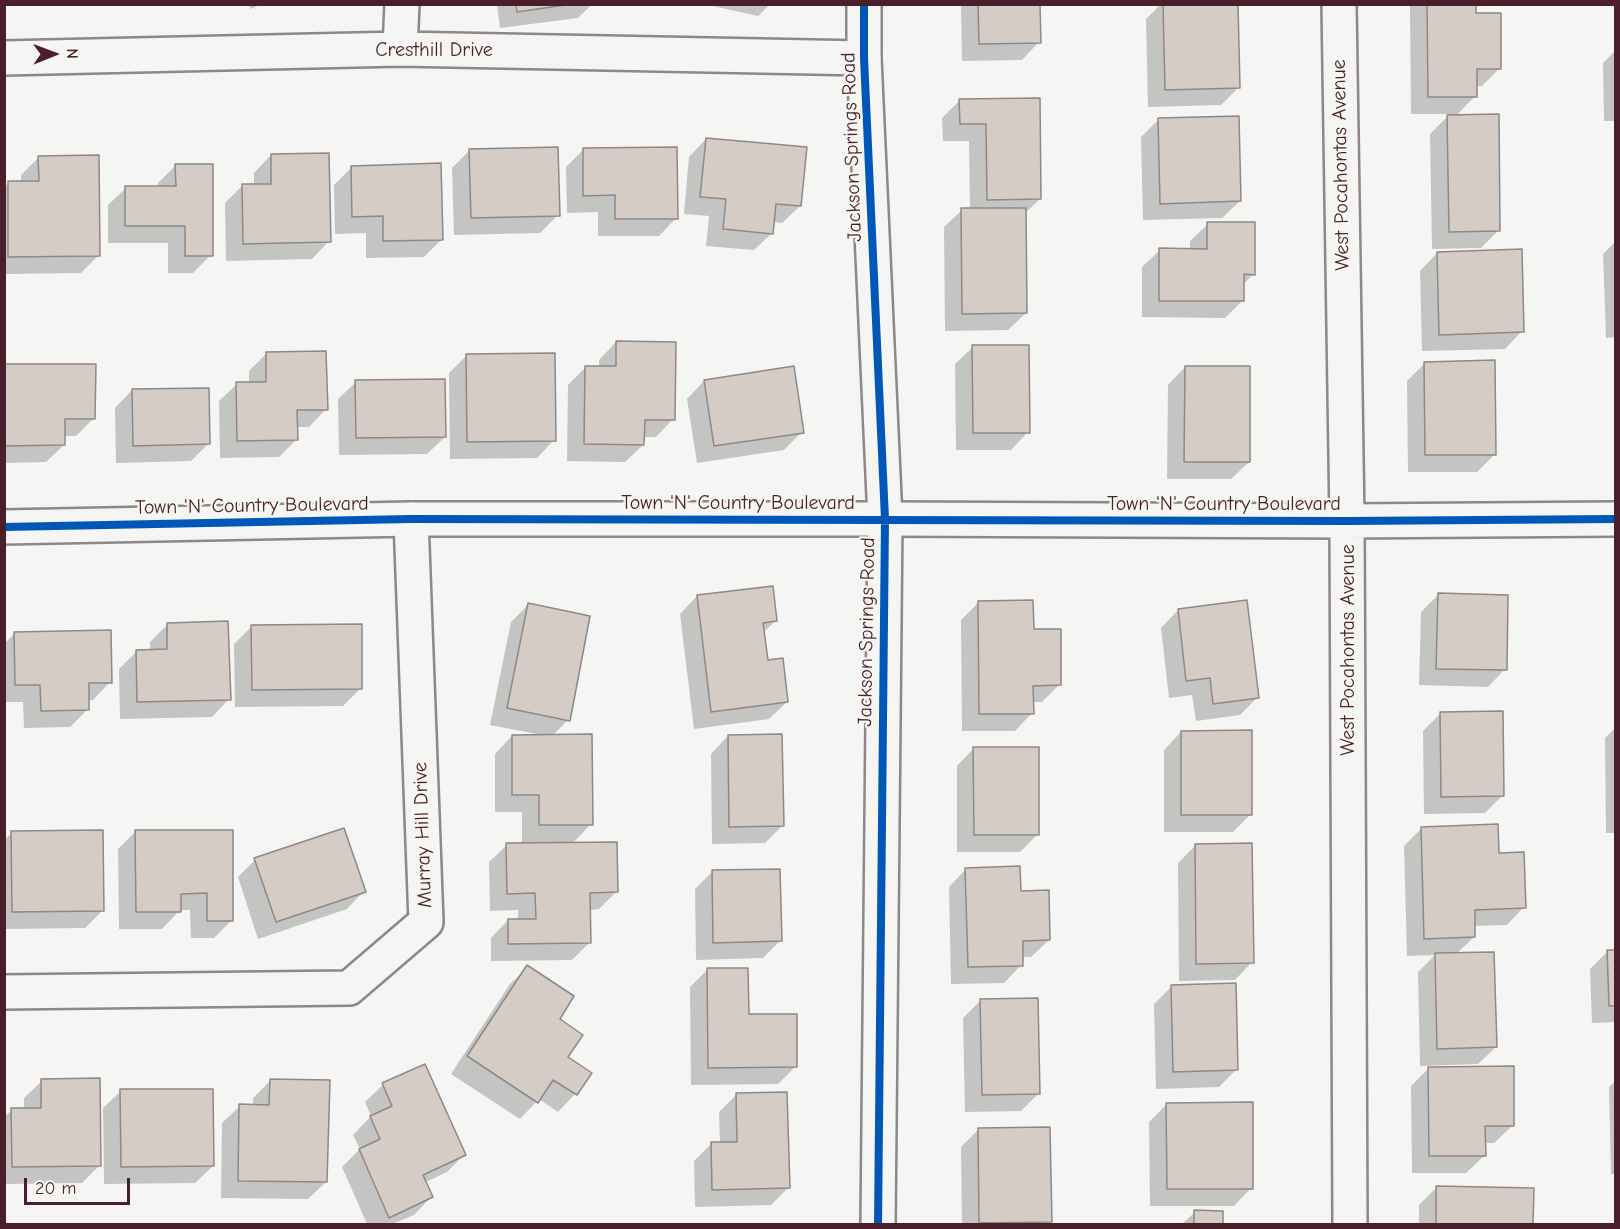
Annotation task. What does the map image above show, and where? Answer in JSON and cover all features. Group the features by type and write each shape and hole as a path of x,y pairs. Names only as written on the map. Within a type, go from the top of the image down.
{"street":[{"path":"400,49 402,4"},
{"name":"Jackson Springs Road","path":"864,4 864,58 885,519 878,1224"},
{"name":"West Pocahontas Avenue","path":"1339,4 1347,521 1350,1224"},
{"name":"Cresthill Drive","path":"4,58 400,49 864,58"},
{"name":"Town 'N' Country Boulevard","path":"4,527 411,519 1347,521 1616,519"},
{"name":"Murray Hill Drive","path":"4,992 349,988 426,922 411,519"}],"building":[{"path":"516,4 572,4 517,12"},
{"path":"978,4 1040,4 1041,43 979,44"},
{"path":"1163,4 1238,4 1240,88 1165,90"},
{"path":"1427,4 1476,4 1476,13 1501,13 1501,69 1477,69 1477,97 1428,97"},
{"path":"1040,98 1041,199 987,200 986,124 960,124 959,99"},
{"path":"1499,114 1500,231 1449,232 1447,115"},
{"path":"1239,116 1241,201 1160,204 1158,118"},
{"path":"706,138 807,147 801,206 776,204 773,234 723,229 726,199 700,197"},
{"path":"558,147 560,216 471,218 469,149"},
{"path":"677,147 678,219 615,219 615,195 583,196 583,148"},
{"path":"329,153 331,242 243,244 242,184 271,184 271,154"},
{"path":"99,155 100,256 8,257 8,181 39,181 38,156"},
{"path":"441,163 443,240 383,241 383,216 352,217 351,166"},
{"path":"175,164 213,164 213,256 185,256 185,226 125,226 125,186 176,186"},
{"path":"961,208 1026,208 1027,313 962,314"},
{"path":"1207,222 1255,222 1255,275 1244,274 1244,301 1159,301 1159,248 1207,249"},
{"path":"1522,249 1524,332 1439,335 1437,252"},
{"path":"616,341 676,342 675,420 645,420 644,445 584,444 585,366 616,366"},
{"path":"972,345 1029,345 1030,433 973,433"},
{"path":"326,351 328,410 297,410 298,440 237,441 236,382 266,382 266,352"},
{"path":"555,353 556,441 467,442 466,354"},
{"path":"1495,360 1496,455 1425,455 1424,362"},
{"path":"4,364 96,364 95,419 65,419 65,445 4,446"},
{"path":"794,366 804,433 714,446 704,380"},
{"path":"1185,366 1250,366 1250,462 1184,462"},
{"path":"445,379 446,437 356,438 355,380"},
{"path":"209,388 210,444 133,446 132,389"},
{"path":"773,586 777,621 763,623 768,660 783,658 788,702 711,712 697,595"},
{"path":"1438,593 1508,595 1507,670 1436,669"},
{"path":"1033,600 1034,629 1061,629 1061,685 1033,686 1034,714 979,714 978,601"},
{"path":"1247,600 1259,698 1213,704 1210,678 1186,681 1178,609"},
{"path":"528,603 590,616 570,721 507,708"},
{"path":"228,621 231,700 137,702 136,650 167,649 167,623"},
{"path":"362,624 362,689 252,690 251,625"},
{"path":"111,630 112,683 89,683 89,710 41,711 40,685 15,685 14,632"},
{"path":"1503,711 1504,796 1441,797 1440,712"},
{"path":"1252,730 1252,815 1181,815 1181,731"},
{"path":"592,734 593,825 539,825 539,795 512,795 512,735"},
{"path":"782,734 784,826 729,827 728,735"},
{"path":"973,747 1039,747 1039,835 974,835"},
{"path":"1498,824 1499,853 1524,852 1526,908 1475,910 1475,937 1424,939 1421,827"},
{"path":"344,828 366,892 276,922 254,858"},
{"path":"103,830 104,911 12,912 11,831"},
{"path":"135,830 233,830 233,921 207,921 207,893 181,894 181,912 136,912"},
{"path":"617,842 618,892 590,893 591,943 508,944 508,919 536,919 535,893 507,894 506,843"},
{"path":"1252,843 1254,963 1196,964 1195,844"},
{"path":"1020,866 1021,891 1049,890 1050,940 1023,941 1023,966 968,967 965,868"},
{"path":"780,869 782,941 713,943 712,870"},
{"path":"1607,950 1616,950 1616,1006 1609,1006"},
{"path":"1494,952 1497,1047 1437,1049 1435,953"},
{"path":"527,965 574,996 560,1019 583,1035 568,1057 592,1073 577,1095 553,1080 538,1103 467,1056"},
{"path":"707,968 748,968 749,1014 797,1014 797,1067 708,1068"},
{"path":"1236,983 1238,1070 1173,1072 1171,985"},
{"path":"1038,998 1040,1094 982,1095 980,999"},
{"path":"425,1064 466,1155 423,1175 433,1197 389,1218 359,1149 380,1139 370,1116 392,1106 382,1083"},
{"path":"1514,1066 1514,1126 1485,1126 1486,1156 1429,1156 1428,1067"},
{"path":"100,1078 101,1166 12,1167 11,1108 41,1108 41,1079"},
{"path":"270,1079 330,1080 327,1182 238,1181 239,1104 269,1105"},
{"path":"120,1089 213,1089 214,1166 121,1167"},
{"path":"787,1092 790,1188 712,1190 711,1142 737,1142 736,1093"},
{"path":"1253,1102 1253,1189 1167,1189 1166,1103"},
{"path":"1050,1127 1052,1222 979,1223 978,1128"},
{"path":"1436,1186 1534,1188 1533,1224 1436,1224"},
{"path":"1194,1210 1223,1211 1223,1224 1194,1224"}],"cycle path":[{"path":"864,4 864,58 885,519 878,1224"},
{"path":"4,527 411,519 1347,521 1616,519"}]}
